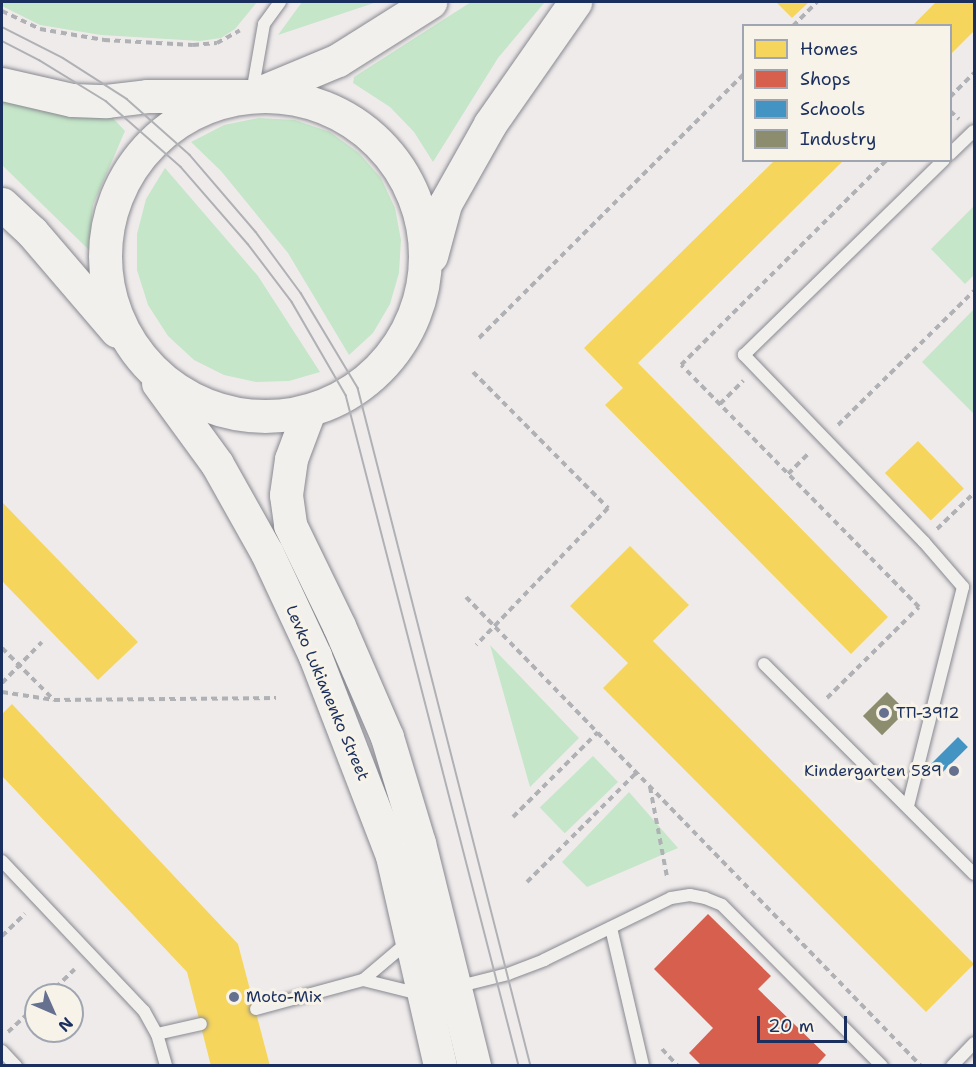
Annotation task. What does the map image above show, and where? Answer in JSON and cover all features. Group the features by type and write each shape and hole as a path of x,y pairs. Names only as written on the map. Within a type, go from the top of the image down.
{"main road":[{"path":"138,354 115,314 105,268 108,222 124,179 164,131 205,107 252,96 338,60 430,2"},
{"path":"2,204 32,232 138,354 172,387 215,409 262,417 309,411 358,388 389,358 412,322 445,204 490,124 575,2"},
{"path":"2,84 72,100 106,101 147,96 252,96 300,99 345,116 384,146 410,186 424,233 424,281"},
{"name":"Levko Lukianenko Street","path":"138,354 217,464 267,553 311,646 392,856 411,939 474,1065"},
{"name":"Levko Lukianenko Street","path":"309,411 291,459 286,495 290,525 339,626 387,737 419,843 439,991 440,1065"}],"lane":[{"path":"252,96 264,24 280,2"},
{"path":"952,153 975,131"},
{"path":"908,806 963,587 924,542 744,356 942,162"},
{"path":"764,664 975,874"},
{"path":"2,861 144,1011 157,1034 166,1065"},
{"path":"256,1010 363,980 439,991 508,974 611,928 671,898 690,895 722,905 882,1065"},
{"path":"611,928 644,1065"},
{"path":"363,980 411,939"},
{"path":"157,1034 201,1024"},
{"path":"952,1065 975,1043"},
{"path":"2,1051 16,1065"}],"path":[{"path":"795,24 817,2"},
{"path":"2,11 39,29 115,41 193,45 217,43 237,33 244,26"},
{"path":"952,96 975,73"},
{"path":"479,338 742,76"},
{"path":"812,712 919,607 681,365 885,162"},
{"path":"788,474 975,291"},
{"path":"473,372 608,508 476,645"},
{"path":"924,542 975,493"},
{"path":"466,597 921,1065"},
{"path":"2,682 42,642"},
{"path":"2,648 54,700"},
{"path":"2,692 54,700 276,698"},
{"path":"513,817 598,732"},
{"path":"527,882 636,773"},
{"path":"650,786 671,898"},
{"path":"2,936 39,901"},
{"path":"61,983 91,955"},
{"path":"2,1038 24,1017"}],"green space":[{"path":"2,2 257,2 235,29 221,38 200,41 101,35 40,25 2,6"},
{"path":"302,2 377,2 278,35"},
{"path":"471,2 545,2 498,58 433,162 414,132 390,107 353,83 354,77"},
{"path":"2,100 48,111 112,117 125,131 93,205 89,250 2,165"},
{"path":"259,118 295,120 330,132 359,153 381,178 395,208 401,240 399,273 390,304 373,333 349,355 288,253 221,171 191,142 224,125"},
{"path":"165,168 258,276 320,372 289,381 256,382 224,375 194,360 168,336 148,305 137,270 137,234 146,199"},
{"path":"974,206 974,275 965,284 931,249"},
{"path":"974,309 974,414 922,362"},
{"path":"490,645 579,738 530,787"},
{"path":"593,756 618,782 565,833 540,807"},
{"path":"629,792 678,848 587,887 562,862"}],"building: Homes":[{"path":"776,2 809,2 792,18"},
{"path":"936,2 974,2 974,31 952,53 952,24 914,24"},
{"path":"773,162 842,162 638,363 888,617 851,654 605,405 623,388 584,348"},
{"path":"918,441 964,488 931,520 885,473"},
{"path":"2,502 138,642 98,680 2,581"},
{"path":"630,546 689,605 653,641 974,964 926,1012 603,688 628,663 570,606"},
{"path":"12,704 238,944 270,1066 211,1066 187,972 2,776 2,714"}],"building: Shops":[{"path":"708,914 771,976 758,989 826,1055 816,1066 702,1066 689,1053 713,1028 654,969"}],"building: Schools":[{"path":"958,737 968,747 939,776 929,766"}],"building: Industry":[{"name":"ТП-3912","path":"887,692 906,711 882,735 863,716"}],"tram line":[{"path":"2,27 63,58 127,99 190,155 256,232 301,293 358,388 531,1066"},
{"path":"2,41 39,60 106,101 181,167 248,244 292,302 346,395 519,1066"}],"place":[{"name":"ТП-3912","path":"884,713"},
{"name":"Kindergarten 589","path":"954,771"},
{"name":"Moto-Mix","path":"234,997"}]}
